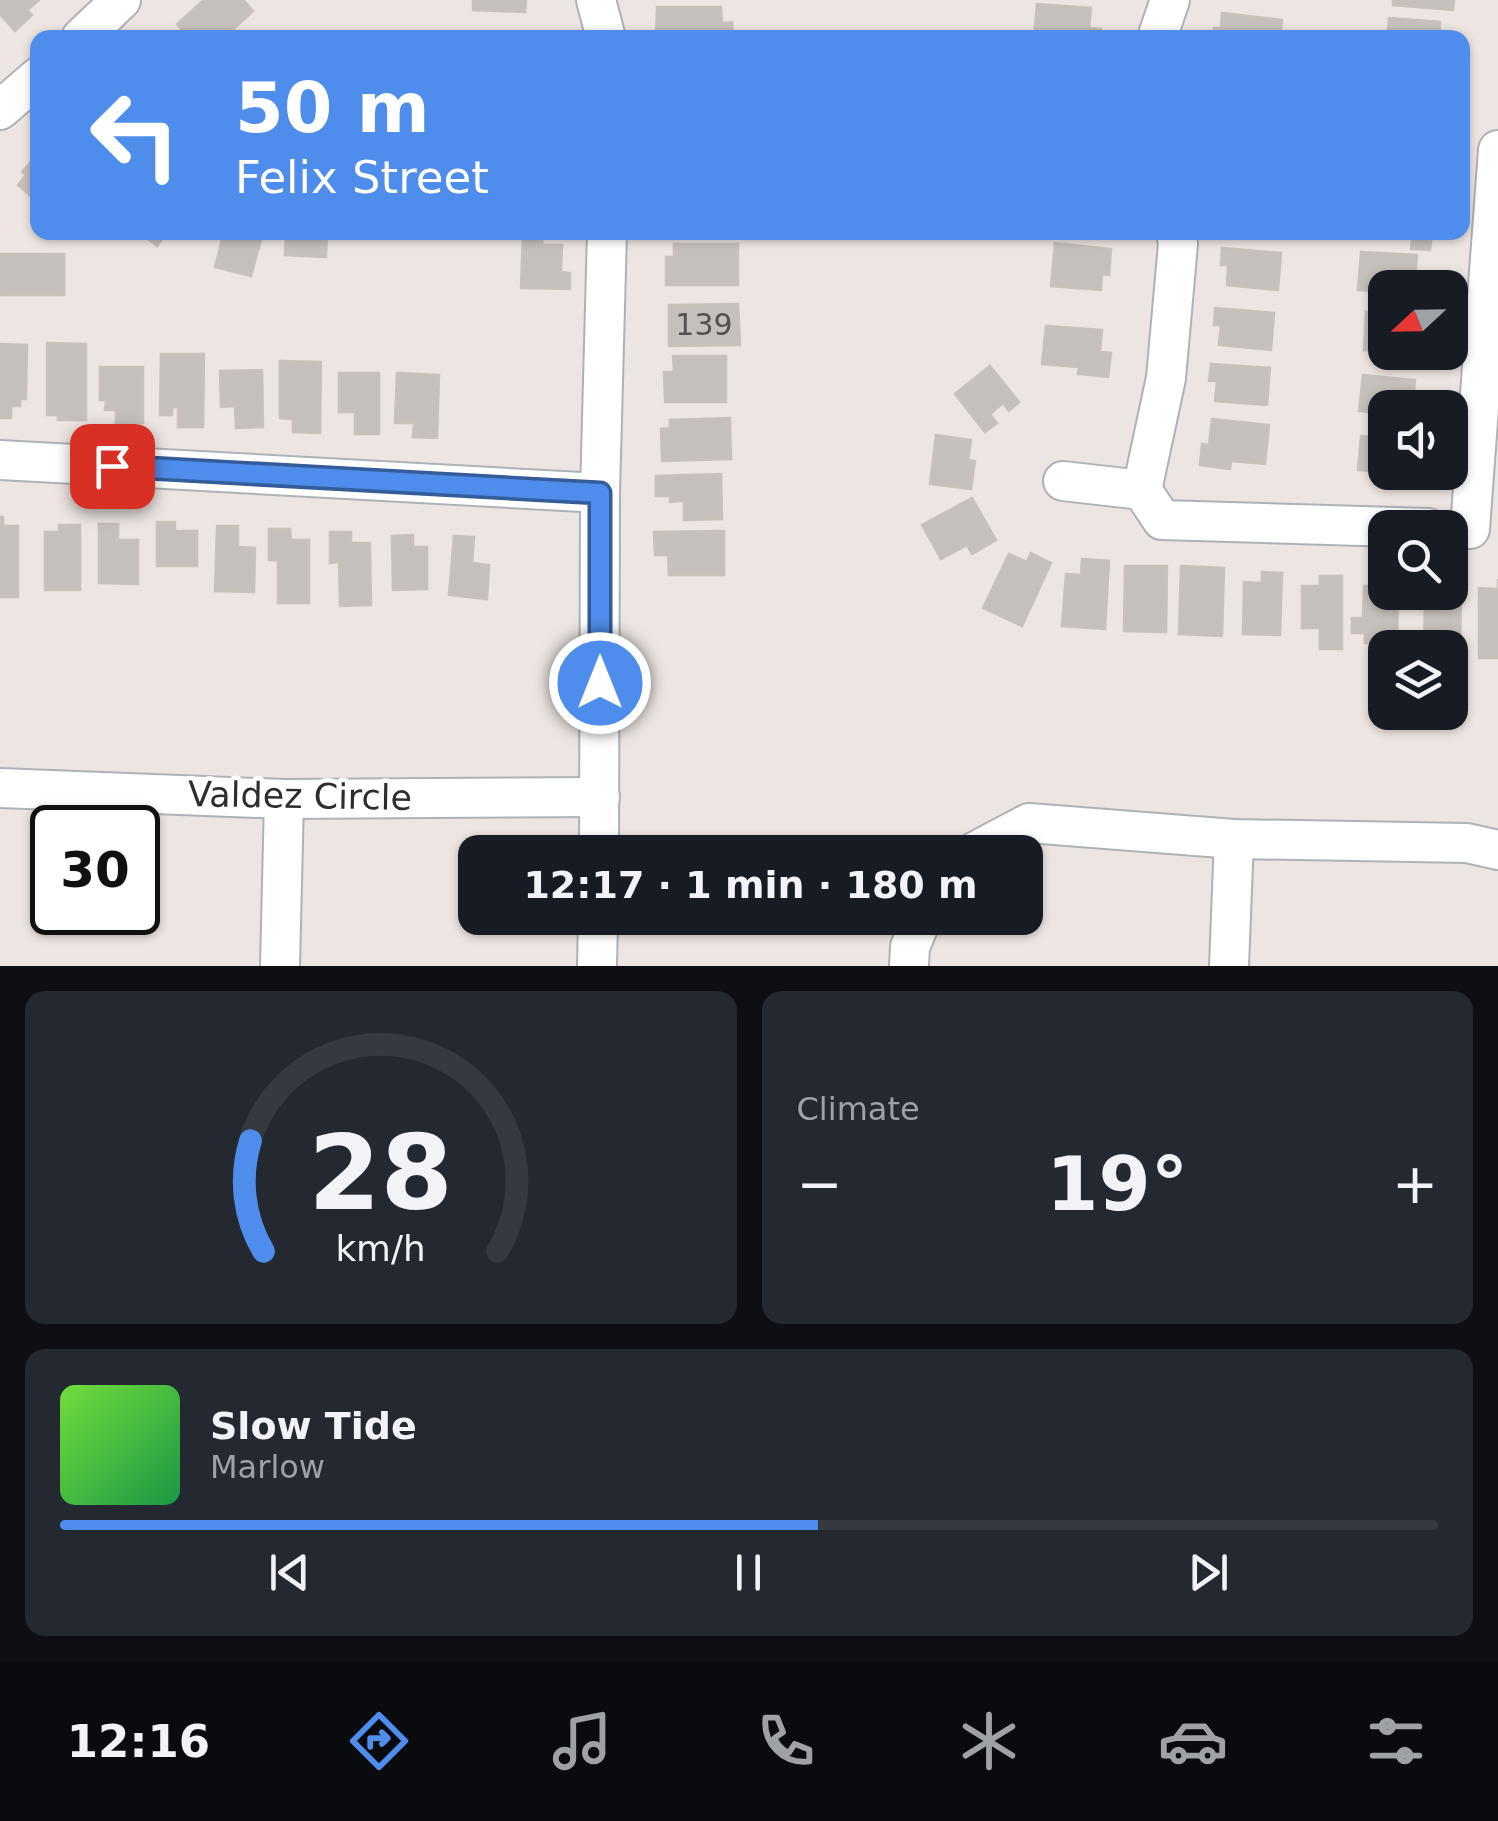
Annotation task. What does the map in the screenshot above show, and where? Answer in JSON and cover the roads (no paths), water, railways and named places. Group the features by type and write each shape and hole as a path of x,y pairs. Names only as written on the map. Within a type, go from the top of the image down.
{"street":[{"path":"596,0 604,30"},
{"path":"1160,30 1170,0"},
{"path":"0,110 30,83"},
{"path":"1473,529 1498,150"},
{"path":"599,835 600,493 606,240"},
{"path":"1177,240 1166,378 1142,490 1162,520 1368,526"},
{"path":"0,460 600,493"},
{"path":"1064,481 1142,490"},
{"name":"Valdez Circle","path":"0,788 284,799 600,797"},
{"path":"280,966 284,799"},
{"path":"1006,835 1028,823 1234,839 1468,843 1498,850"},
{"path":"1229,966 1234,839"},
{"path":"597,966 598,935"},
{"path":"909,966 915,935"}]}
